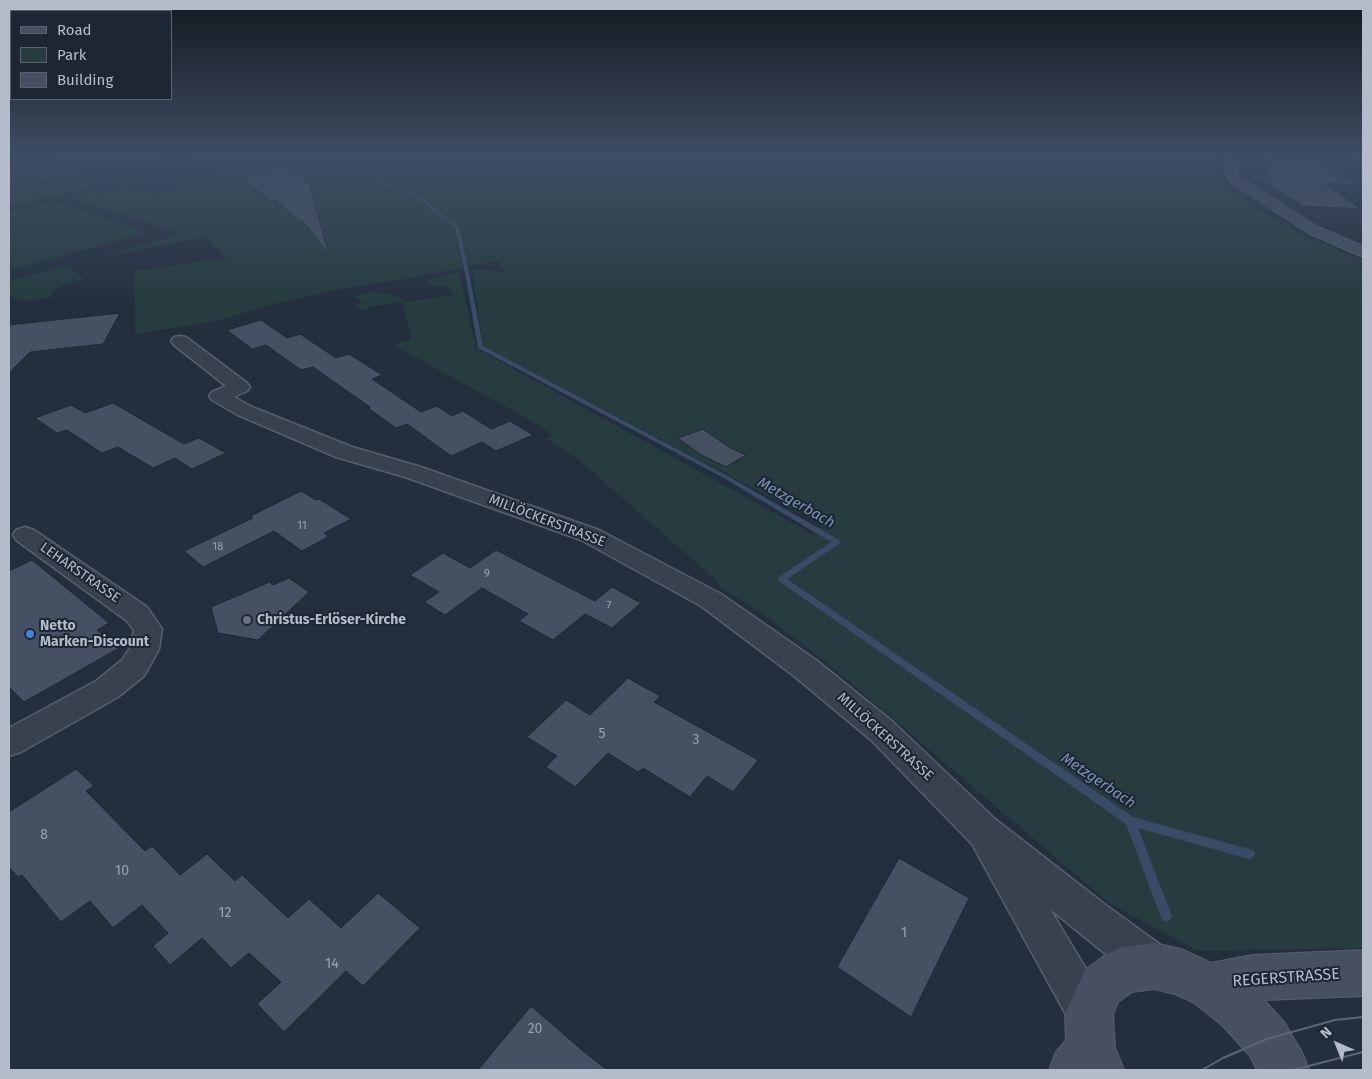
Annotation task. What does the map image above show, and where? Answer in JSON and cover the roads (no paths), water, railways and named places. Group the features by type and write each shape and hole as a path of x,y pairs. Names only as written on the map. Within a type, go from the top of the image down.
{"main road":[{"path":"1273,205 1312,230 1363,252"},
{"name":"REGERSTRASSE","path":"1088,1050 1101,986 1123,970 1154,966 1181,972 1209,986 1240,1009 1267,1039 1284,1070"},
{"name":"REGERSTRASSE","path":"1209,986 1252,978 1363,973"}],"street":[{"name":"MILLÖCKERSTRASSE","path":"180,341 240,387 219,396 245,411 344,452 413,472 590,535 711,600 805,668 882,731 960,806 982,830 1093,920 1154,966"},
{"name":"LEHARSTRASSE","path":"9,743 106,689 133,668 144,649 148,629 137,614 24,535"},
{"name":"MILLÖCKERSTRASSE","path":"982,830 1088,1050"}],"waterway":[{"name":"Metzgerbach","path":"429,205 457,227 480,347 724,476 836,542 782,579 1130,821"},
{"name":"Metzgerbach","path":"1130,821 1249,854"},
{"path":"1130,821 1166,916"}],"tram line":[{"path":"1202,1070 1223,1058 1267,1039 1335,1020 1363,1017"},
{"path":"1293,1070 1363,1052"}],"place":[{"name":"Christus-Erlöser-Kirche","path":"247,620"},
{"name":"Netto Marken-Discount","path":"30,634"}]}
